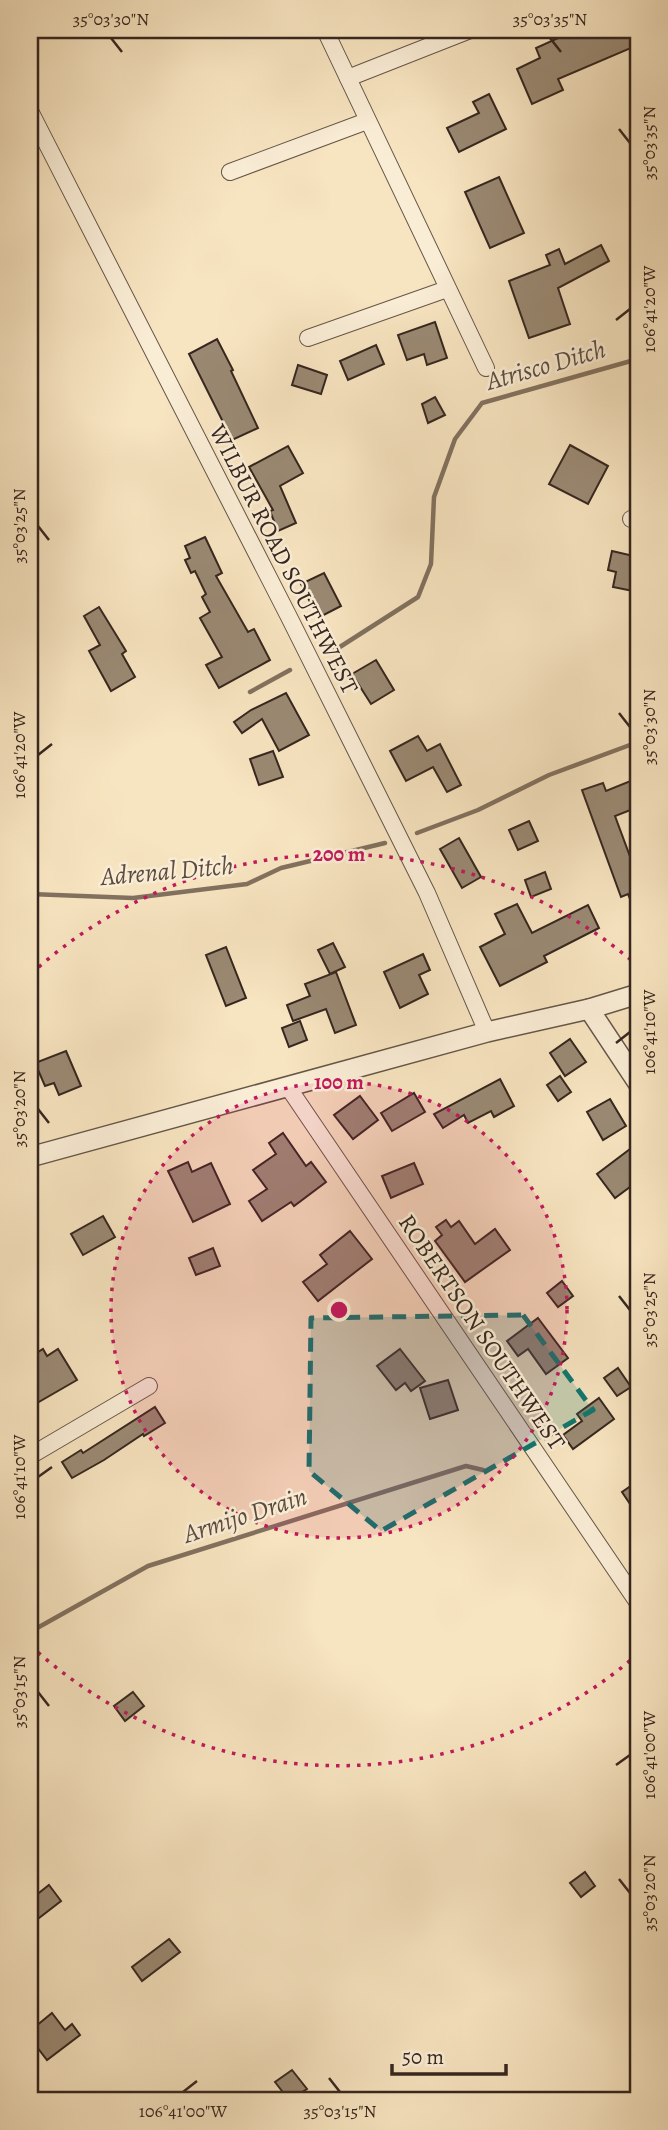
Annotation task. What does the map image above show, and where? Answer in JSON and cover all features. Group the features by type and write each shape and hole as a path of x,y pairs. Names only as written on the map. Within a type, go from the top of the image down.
{"street":[{"path":"325,30 486,368"},
{"path":"348,78 470,30"},
{"name":"WILBUR ROAD SOUTHWEST","path":"30,111 427,892 487,1032"},
{"path":"230,172 367,121"},
{"path":"308,338 447,289"},
{"path":"30,1157 487,1032 589,1009 638,994"},
{"path":"589,1009 638,1083"},
{"name":"ROBERTSON SOUTHWEST","path":"288,1087 638,1603"},
{"path":"30,1456 149,1386"}],"highlighted area":[{"path":"523,1315 593,1410 381,1531 309,1471 311,1318"}],"building":[{"path":"589,30 610,30 612,34 620,30 635,30 638,45 558,79 563,90 532,104 517,69 540,58 536,48 569,33 571,38"},
{"path":"489,94 506,129 459,152 447,128 479,113 473,102"},
{"path":"499,177 524,233 490,248 465,192"},
{"path":"601,245 609,261 558,288 570,324 529,338 509,281 550,265 546,255 559,249 565,264"},
{"path":"435,322 447,358 427,365 424,354 407,360 398,335"},
{"path":"217,339 258,428 232,440 189,354"},
{"path":"376,345 384,364 348,380 340,361"},
{"path":"298,365 327,375 321,394 292,385"},
{"path":"435,397 445,415 428,423 422,404"},
{"path":"570,445 608,466 588,504 549,484"},
{"path":"288,446 303,473 280,486 296,523 278,531 270,511 273,510 249,467"},
{"path":"205,537 222,573 216,576 248,632 254,629 270,660 219,688 206,665 222,657 200,618 210,612 202,597 206,594 195,571 191,573 185,560 190,558 185,546"},
{"path":"612,551 638,557 638,592 613,587 616,572 608,570"},
{"path":"324,573 341,606 318,618 301,584"},
{"path":"99,607 126,651 122,654 135,677 111,691 89,651 100,645 84,616"},
{"path":"376,660 394,690 371,704 352,674"},
{"path":"286,693 309,735 279,751 262,719 242,733 234,722 251,710"},
{"path":"418,736 427,751 440,744 461,785 447,792 433,767 406,781 390,751"},
{"path":"273,751 283,777 259,785 250,759"},
{"path":"638,778 638,807 615,816 638,878 637,917 628,894 621,897 582,790 603,783 606,791"},
{"path":"529,821 538,841 518,850 509,830"},
{"path":"459,838 481,877 462,888 440,849"},
{"path":"545,872 551,889 531,897 525,880"},
{"path":"517,904 532,933 588,905 599,928 544,956 547,962 500,986 480,947 505,934 495,914"},
{"path":"333,943 345,967 330,974 318,950"},
{"path":"226,947 246,998 226,1006 206,955"},
{"path":"423,954 430,970 419,975 428,994 400,1008 384,972"},
{"path":"336,972 356,1025 335,1033 326,1009 293,1021 287,1005 310,996 305,984"},
{"path":"300,1021 307,1040 289,1047 282,1028"},
{"path":"570,1039 586,1062 565,1076 550,1053"},
{"path":"66,1051 81,1086 59,1095 54,1083 45,1086 35,1063"},
{"path":"560,1076 571,1092 558,1101 547,1085"},
{"path":"500,1079 514,1106 494,1117 491,1111 468,1123 464,1115 443,1128 434,1114"},
{"path":"414,1093 425,1112 392,1131 381,1113"},
{"path":"360,1096 378,1120 353,1139 334,1115"},
{"path":"610,1099 626,1126 603,1140 587,1112"},
{"path":"283,1133 306,1166 311,1162 326,1182 294,1206 291,1202 262,1221 249,1201 267,1189 253,1170 276,1154 269,1143"},
{"path":"638,1143 638,1181 615,1198 597,1174"},
{"path":"188,1162 192,1172 211,1163 230,1204 193,1222 168,1171"},
{"path":"414,1163 423,1184 391,1198 382,1176"},
{"path":"103,1216 115,1237 83,1255 71,1234"},
{"path":"446,1220 451,1227 459,1221 475,1244 495,1229 510,1250 465,1282 435,1241 442,1235 436,1227"},
{"path":"350,1231 372,1259 318,1301 303,1282 327,1264 320,1255"},
{"path":"213,1248 220,1266 196,1275 189,1258"},
{"path":"562,1281 573,1296 558,1307 547,1293"},
{"path":"538,1318 568,1358 546,1374 528,1349 518,1356 507,1341"},
{"path":"43,1349 47,1356 58,1349 77,1380 30,1407 30,1357"},
{"path":"400,1349 425,1381 411,1391 405,1383 396,1390 377,1366"},
{"path":"618,1368 631,1387 617,1396 604,1378"},
{"path":"448,1380 458,1410 430,1419 420,1388"},
{"path":"599,1398 614,1419 573,1449 563,1435 582,1421 577,1414"},
{"path":"155,1407 165,1423 72,1478 62,1462 81,1450 83,1453"},
{"path":"638,1481 638,1516 622,1492"},
{"path":"133,1692 144,1706 125,1721 114,1706"},
{"path":"585,1872 595,1886 581,1897 570,1883"},
{"path":"49,1885 61,1901 30,1925 30,1900"},
{"path":"169,1939 180,1952 142,1981 132,1967"},
{"path":"52,2013 65,2030 72,2024 80,2035 47,2060 30,2038 30,2031"},
{"path":"292,2070 307,2089 289,2100 275,2082"}],"waterway":[{"name":"Atrisco Ditch","path":"332,652 418,597 431,564 434,497 455,439 482,403 638,359"},
{"path":"250,692 290,670"},
{"name":"Adrenal Ditch","path":"417,833 478,810 549,775 638,742"},
{"name":"Adrenal Ditch","path":"30,894 133,898 247,884 281,868 385,843"},
{"name":"Armijo Drain","path":"30,1632 148,1566 466,1466 483,1470"}]}
